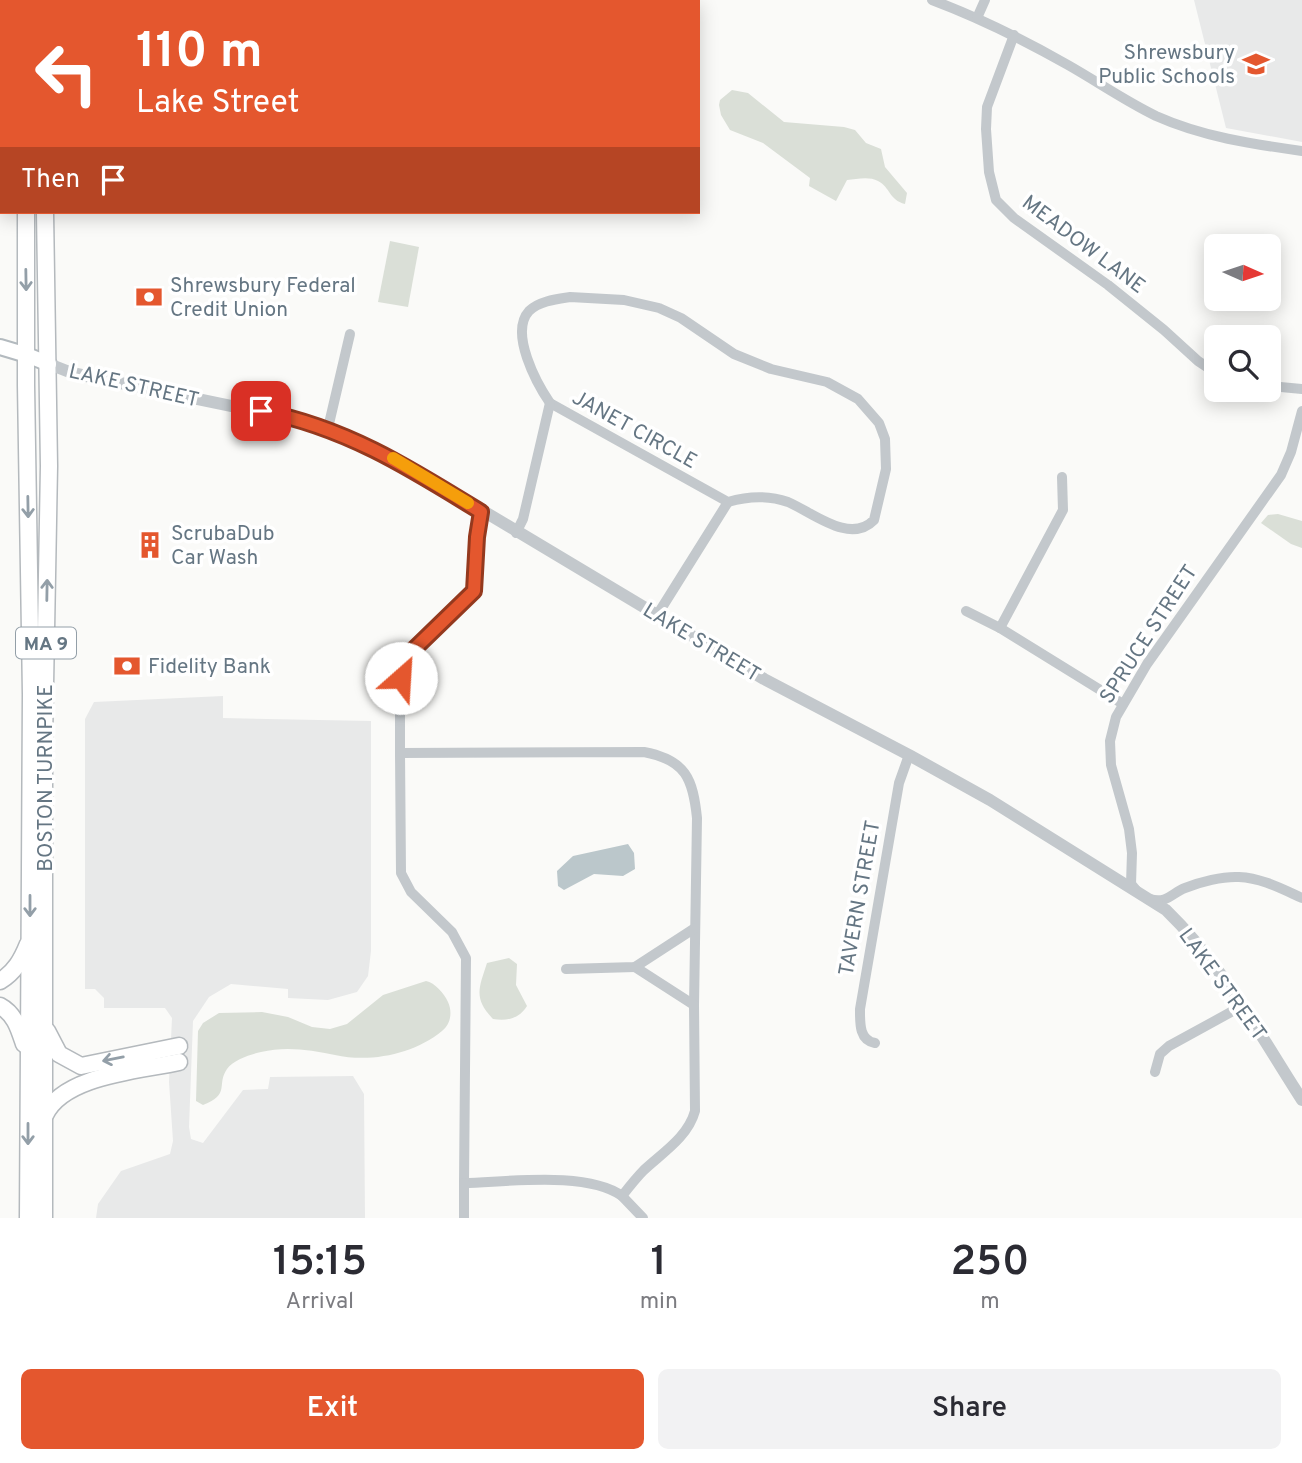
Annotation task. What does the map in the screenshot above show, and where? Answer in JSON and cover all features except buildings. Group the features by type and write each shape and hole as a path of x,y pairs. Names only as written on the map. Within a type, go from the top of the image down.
{"highway":[{"name":"BOSTON TURNPIKE","path":"26,214 31,694 28,1218"},
{"name":"BOSTON TURNPIKE","path":"44,1218 44,740 49,466 45,214"},
{"path":"0,981 11,974 23,957 30,938"},
{"path":"0,1006 11,1014 17,1023 28,1057"},
{"path":"44,1026 59,1054 81,1066 180,1045"},
{"path":"44,1118 57,1098 79,1084 179,1062"}],"main road":[{"name":"LAKE STREET","path":"0,347 49,364"}],"street":[{"path":"932,0 1014,35 1068,64 1114,94 1158,116 1221,138 1302,151"},
{"path":"978,18 985,0"},
{"name":"MEADOW LANE","path":"1014,35 987,107 989,172 996,200 1014,218 1130,302 1204,366"},
{"name":"JANET CIRCLE","path":"555,299 624,299 659,309 681,318 734,354 771,369 827,382 844,389 858,398 880,424 886,453 884,484 874,520 862,529 845,528 813,516 788,502 769,498 745,497 728,502 550,403 538,385 524,351 524,320 529,312 555,299"},
{"path":"328,428 350,334"},
{"name":"LAKE STREET","path":"49,364 72,373 283,415 328,428 402,463 764,679 992,801 1166,910 1188,931 1302,1100"},
{"path":"1281,387 1302,389"},
{"path":"516,533 523,519 550,403"},
{"name":"SPRUCE STREET","path":"1141,896 1131,884 1132,853 1129,829 1111,765 1112,729 1123,704 1147,664 1281,475 1291,452 1302,411"},
{"path":"1000,628 1063,510 1062,477"},
{"path":"656,617 728,502"},
{"path":"464,1218 466,958 452,932 411,892 401,873 399,698 404,664 413,650 474,591 481,512"},
{"path":"967,611 1000,628 1123,704"},
{"path":"400,753 615,750 645,752 672,760 688,776 695,797 694,1115 679,1138 622,1196"},
{"name":"TAVERN STREET","path":"875,1043 868,1042 862,1034 860,1009 899,783 909,755"},
{"path":"1141,896 1162,901 1173,897 1182,889 1240,877 1259,880 1302,898"},
{"path":"566,969 635,967 695,928"},
{"path":"635,967 694,1005"},
{"path":"1155,1072 1160,1054 1169,1046 1241,1006"},
{"path":"464,1183 571,1181 602,1185 622,1196 643,1218"}],"shaded area":[{"name":"Shrewsbury Public Schools","path":"1194,0 1302,0 1302,142 1226,128"},
{"path":"732,90 748,93 784,122 855,130 866,143 881,149 885,167 907,193 905,204 896,200 878,181 871,179 847,180 836,201 809,186 810,178 763,143 730,130 721,115 719,105 720,100"},
{"path":"390,241 419,247 408,307 378,302"},
{"path":"1278,514 1302,521 1302,548 1291,544 1261,523 1268,515"},
{"path":"223,696 223,718 371,721 371,951 368,976 357,992 328,1000 288,998 288,989 231,984 209,997 193,1021 189,1127 191,1139 203,1143 243,1090 268,1089 270,1077 353,1076 364,1094 365,1218 96,1218 98,1204 121,1171 170,1154 173,1141 169,1082 172,1018 165,1008 104,1008 104,998 95,989 85,989 85,719 94,702"},
{"path":"628,844 634,853 635,869 623,876 594,874 564,890 558,886 557,871 573,856"},
{"path":"509,958 517,964 516,985 527,1006 512,1018 493,1019 480,999 482,979 487,963"},
{"path":"426,981 436,986 444,995 450,1006 450,1014 445,1028 419,1046 391,1055 363,1058 298,1049 257,1053 242,1058 227,1069 220,1093 212,1101 203,1105 196,1101 198,1031 203,1023 219,1013 262,1012 288,1017 312,1027 330,1029 347,1024 383,995"}],"slow traffic":[{"path":"393,458 468,503"}],"place":[{"name":"Shrewsbury Public Schools","path":"1256,64"},
{"name":"Shrewsbury Federal Credit Union","path":"149,297"},
{"name":"ScrubaDub Car Wash","path":"150,545"},
{"name":"Fidelity Bank","path":"127,666"}],"route":[{"path":"261,411 335,430 402,463 481,512 474,591 409,654 401,678"}]}
